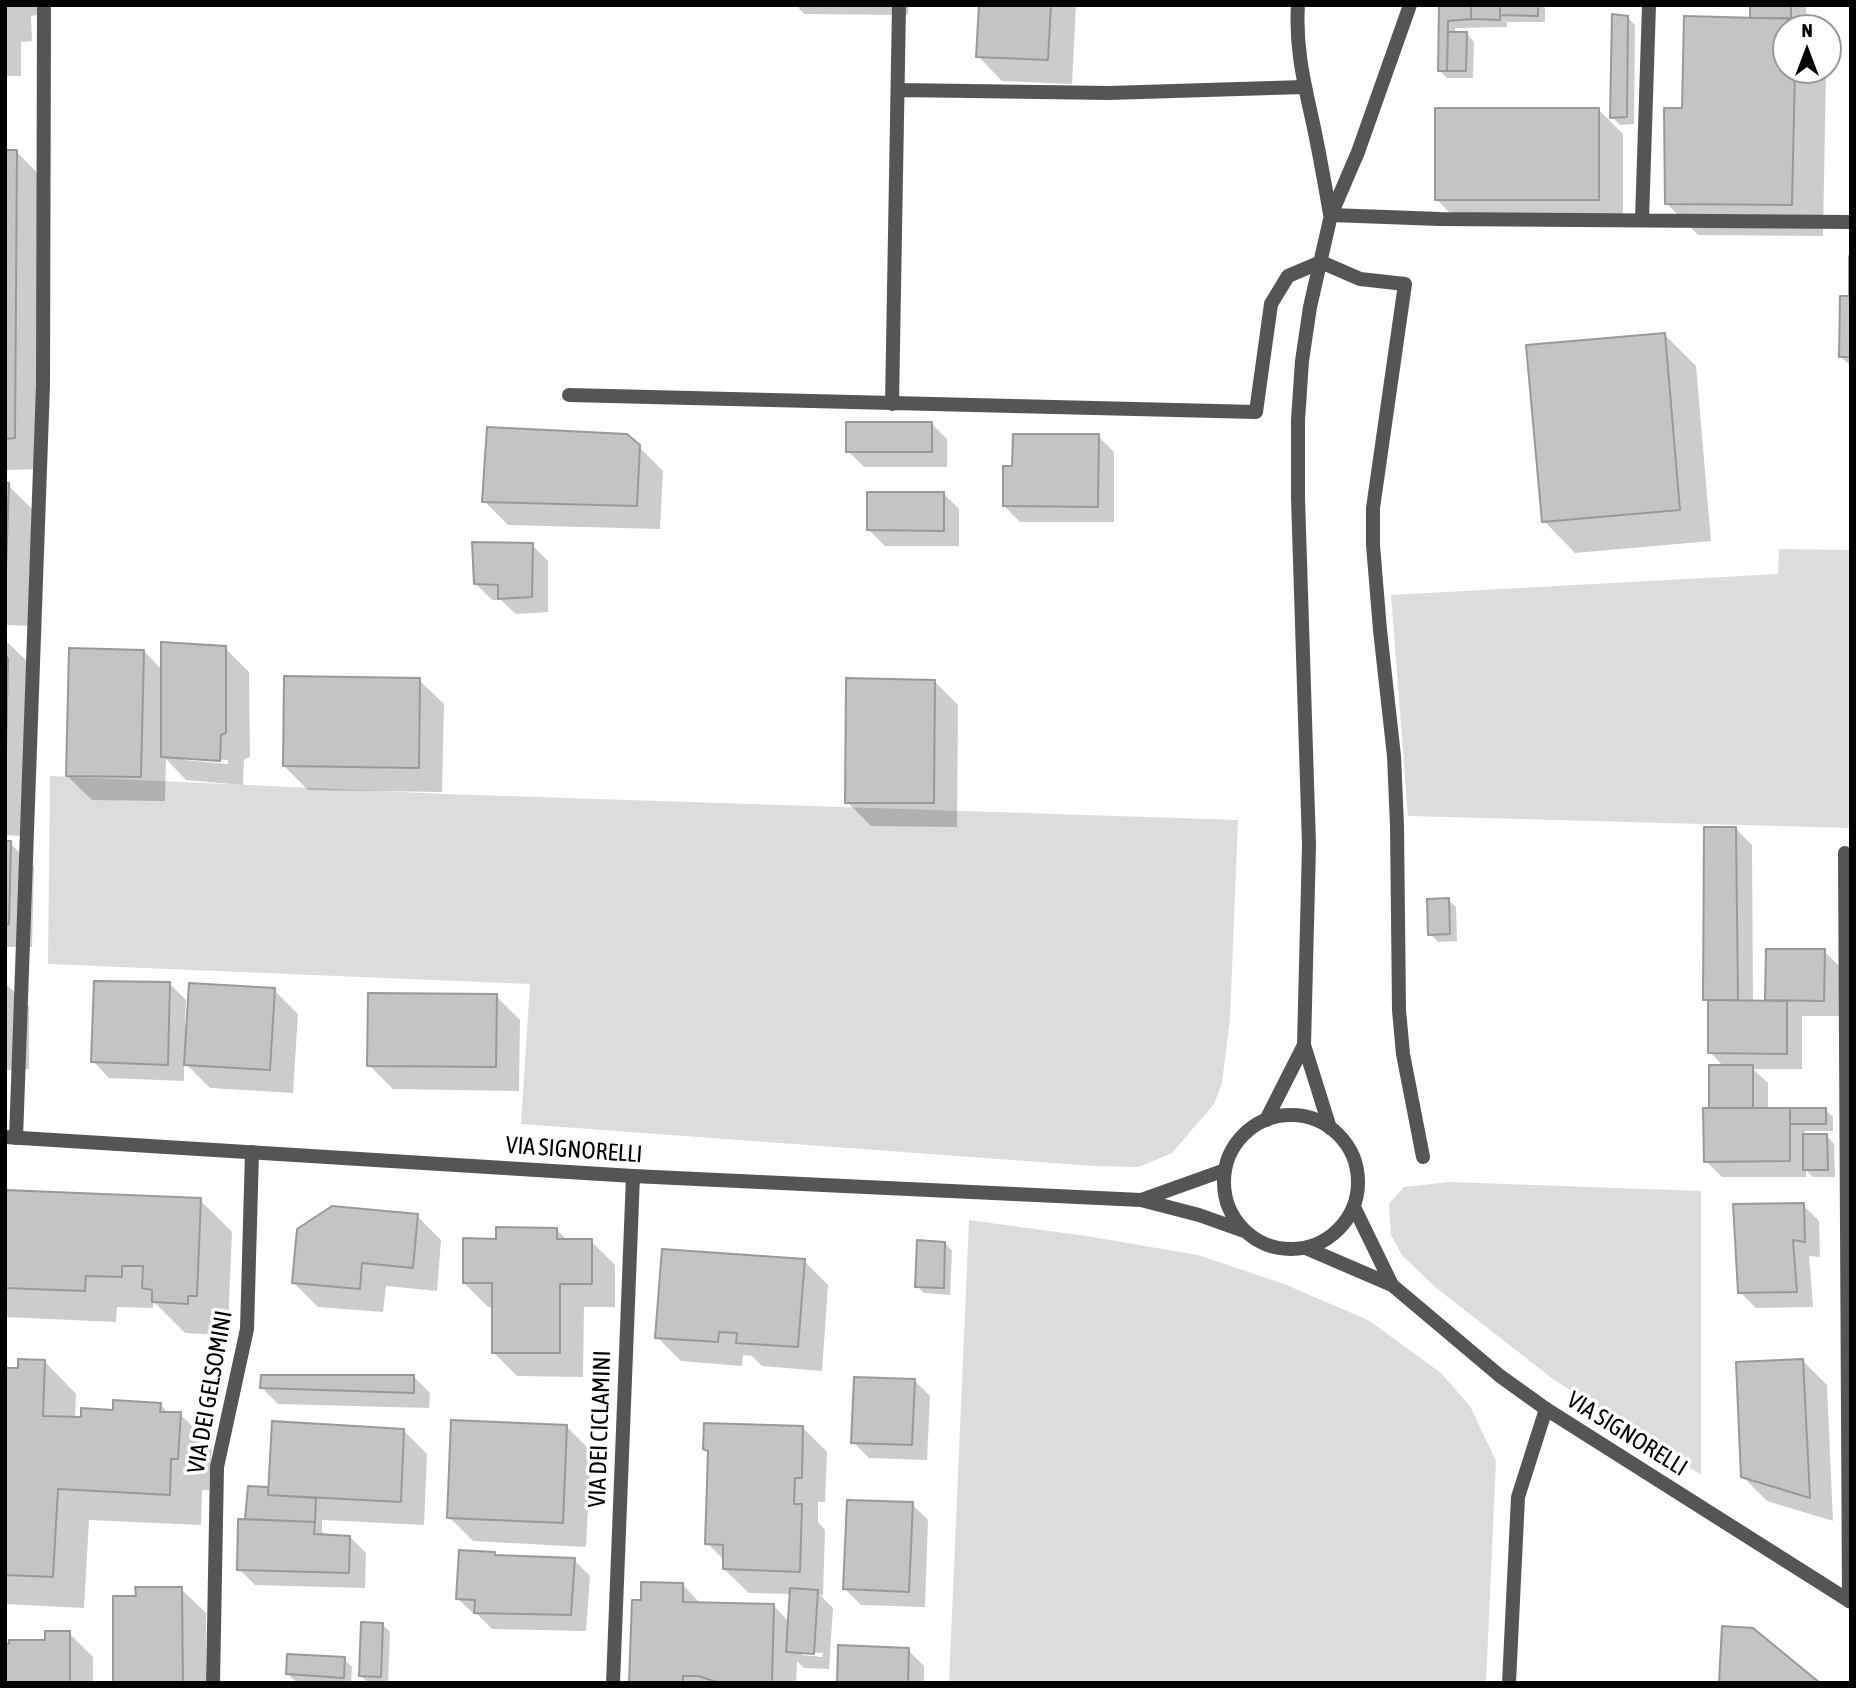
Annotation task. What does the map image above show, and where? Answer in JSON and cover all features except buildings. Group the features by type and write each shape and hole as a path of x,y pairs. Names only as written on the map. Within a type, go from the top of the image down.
{"street":[{"path":"11,1138 43,384 44,5"},
{"path":"892,404 899,5"},
{"path":"1298,5 1297,38 1304,87 1331,215"},
{"path":"1330,1128 1304,1045 1309,845 1298,498 1298,420 1302,360 1310,307 1331,215 1358,152 1410,5"},
{"path":"1642,220 1649,5"},
{"path":"898,89 1109,93 1304,87"},
{"path":"1331,215 1440,219 1851,222"},
{"path":"569,395 1256,412 1271,304 1288,276 1321,262 1360,279 1411,284 1373,508 1373,545 1394,756 1398,826 1400,1021 1403,1054 1423,1157"},
{"path":"1844,853 1850,1602"},
{"path":"1266,1120 1304,1045"},
{"path":"1288,1115 1310,1118 1330,1128 1346,1143 1356,1163 1358,1185 1354,1207 1342,1226 1326,1240 1306,1248 1283,1249 1262,1243 1244,1231 1231,1213 1224,1192 1225,1170 1232,1149 1247,1132 1266,1120 1288,1115"},
{"name":"VIA SIGNORELLI","path":"11,1138 633,1176 1141,1200 1199,1215 1244,1231"},
{"name":"VIA DEI GELSOMINI","path":"213,1683 217,1467 247,1329 252,1152"},
{"name":"VIA SIGNORELLI","path":"1141,1200 1225,1170"},
{"name":"VIA DEI CICLAMINI","path":"613,1683 633,1176"},
{"name":"VIA SIGNORELLI","path":"1354,1207 1392,1285"},
{"name":"VIA SIGNORELLI","path":"1306,1248 1392,1285 1500,1376 1546,1409 1850,1602"},
{"path":"1509,1683 1518,1497 1546,1409"}],"shaded area":[{"path":"1779,549 1851,550 1851,828 1408,816 1391,595 1778,574"},
{"path":"50,776 445,794 1238,820 1230,1019 1222,1083 1214,1104 1172,1153 1139,1167 1094,1166 521,1124 530,984 48,964"},
{"path":"1450,1182 1701,1191 1701,1475 1553,1379 1435,1287 1402,1255 1391,1235 1389,1204 1404,1187"},
{"path":"969,1220 1198,1255 1284,1284 1368,1320 1441,1373 1470,1406 1496,1461 1486,1683 949,1683"}]}
